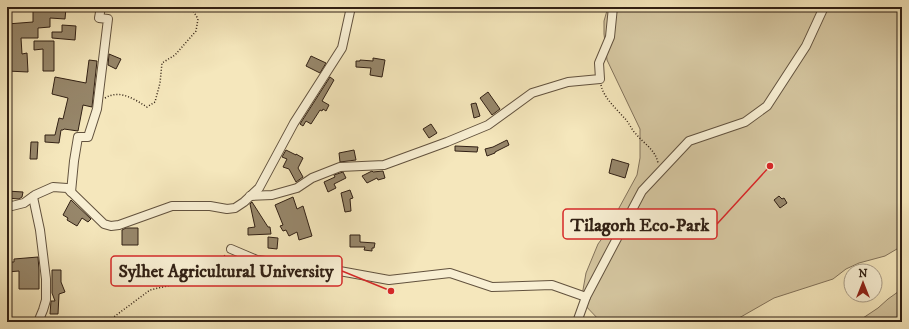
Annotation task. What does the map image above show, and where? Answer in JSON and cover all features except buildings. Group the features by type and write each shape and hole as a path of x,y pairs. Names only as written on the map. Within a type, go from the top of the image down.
{"street":[{"path":"71,192 78,137 88,137 97,109 108,19 99,18 101,7"},
{"path":"7,204 12,206 24,203 33,196 53,187 67,188 104,224 111,226 126,223 136,218 172,206 210,206 234,208 259,188 294,123 342,48 351,7"},
{"path":"250,196 272,195 297,188 312,178 340,167 384,165 488,125 532,93 568,82 600,79 600,63 610,37 613,7"},
{"path":"577,322 586,298 642,191 689,141 745,122 768,106 806,46 824,7"},
{"path":"33,196 40,230 46,279 46,300 38,322"},
{"path":"230,249 257,260 323,268 389,280 450,273 492,287 552,284 586,298"}],"path":[{"path":"97,109 100,101 112,94 125,95 147,107 155,102 160,83 162,63 175,55 196,31 198,19 191,7"},
{"path":"600,79 601,88 612,104 636,134 656,155 660,171"},
{"path":"107,322 150,290 184,282 196,269 220,261 230,249"}],"shaded area":[{"path":"608,7 902,7 902,246 885,256 859,263 843,263 843,271 833,279 774,298 732,322 601,322 581,301 586,273 598,244 614,222 619,208 637,175 640,158 640,129 607,60 604,21"},
{"path":"902,289 902,322 857,322 878,308"}],"place":[{"name":"Tilagorh Eco-Park","path":"770,166"},
{"name":"Sylhet Agricultural University","path":"391,291"}]}
